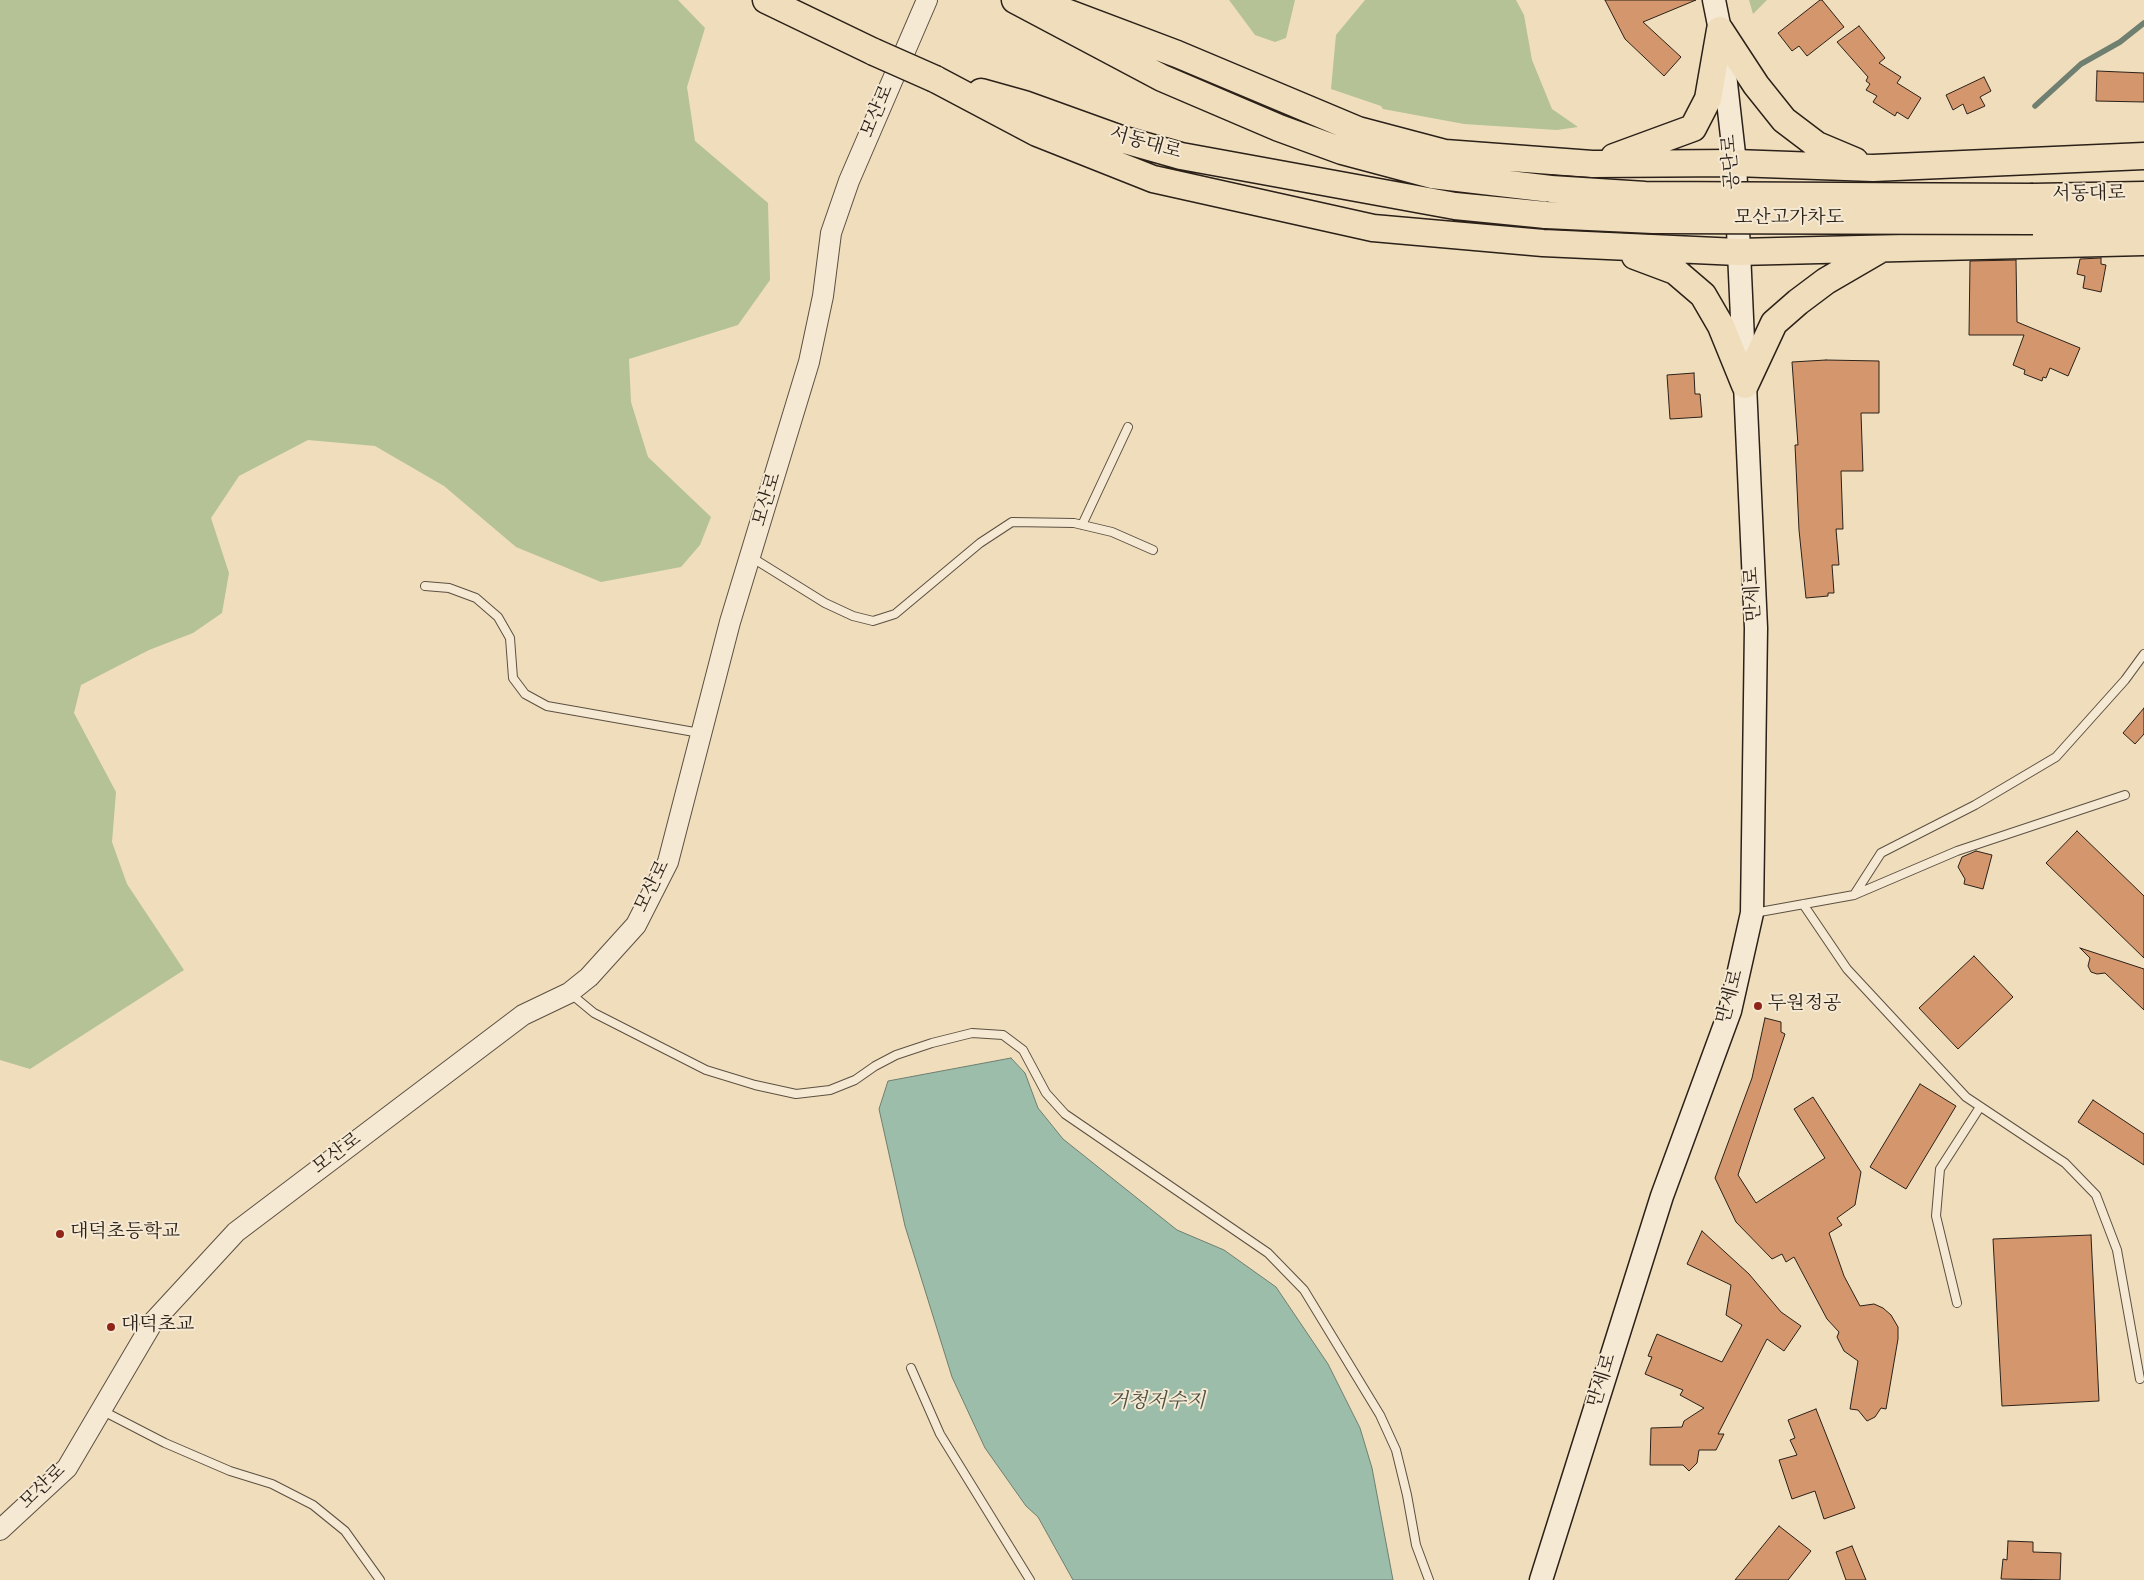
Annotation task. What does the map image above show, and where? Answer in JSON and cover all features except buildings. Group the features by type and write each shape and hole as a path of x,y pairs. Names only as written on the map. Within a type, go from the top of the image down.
{"highway":[{"name":"서동대로","path":"766,0 935,79 1024,104 1121,139 1181,156 1455,206 1546,215"},
{"name":"모산고가차도","path":"1015,0 1162,78 1279,128 1342,152 1432,175 1551,189 1645,195 2033,209"},
{"path":"1034,0 1176,54 1358,130 1445,153 1592,164 1735,163 1872,168 2144,156"},
{"path":"1592,164 1670,138 1693,128 1708,99 1720,30"},
{"path":"1720,30 1756,85 1784,120 1817,145 1872,168"},
{"path":"935,79 1037,133 1153,179 1373,228 1618,248 1738,252 2144,242"},
{"name":"서동대로","path":"2033,209 2144,195"},
{"name":"서동대로","path":"2033,209 2144,220"},
{"name":"모산고가차도","path":"1546,215 1654,220 2033,209"},
{"path":"1618,248 1675,271 1703,295 1721,326 1745,385"},
{"path":"1745,385 1774,323 1826,281 1885,248"}],"main road":[{"name":"공단로","path":"1714,0 1720,30 1735,163 1745,385"},
{"name":"만세로","path":"1542,1580 1662,1196 1730,1011 1752,913 1756,628 1745,385"}],"street":[{"name":"모산로","path":"0,1530 67,1468 153,1322 236,1232 523,1015 569,993 589,977 636,925 668,862 730,622 809,362 823,296 831,233 849,181 927,0"}],"lane":[{"path":"1082,525 1128,427"},
{"path":"751,557 825,603 853,616 873,621 895,614 980,543 1012,522 1082,525 1112,532 1153,550"},
{"path":"425,586 449,588 476,598 498,617 510,638 513,678 525,694 532,698 547,706 702,734"},
{"path":"1854,894 1881,853 1975,805 2056,757 2125,680 2144,654"},
{"path":"1752,913 1854,894 1957,850 2125,794"},
{"path":"1803,904 1846,968 1966,1097 2065,1163 2096,1195 2117,1250 2140,1379"},
{"path":"569,993 594,1013 706,1070 755,1085 796,1094 830,1090 855,1080 875,1066 896,1055 932,1042 972,1033 1003,1035 1022,1050 1046,1093 1065,1114 1268,1253 1304,1290 1380,1415 1392,1441 1408,1495 1416,1545 1429,1580"},
{"path":"1957,1303 1936,1216 1940,1169 1980,1107"},
{"path":"911,1368 940,1434 1030,1580"},
{"path":"101,1410 166,1443 230,1472 272,1484 313,1505 345,1531 380,1580"}],"shaded area":[{"path":"0,0 678,0 705,28 687,87 695,141 768,203 770,280 738,325 629,359 631,402 648,457 711,517 700,545 681,567 601,582 516,547 444,486 375,446 308,440 239,476 211,518 229,573 222,613 193,633 149,650 81,685 74,713 116,792 112,842 127,884 184,970 30,1069 0,1060"},
{"path":"1229,0 1295,0 1286,38 1275,42 1255,35"},
{"path":"1365,0 1516,0 1524,15 1532,60 1552,109 1578,127 1557,130 1464,124 1383,109 1381,106 1331,89 1336,35"},
{"path":"1749,0 1767,0 1753,14"}],"water":[{"name":"거청저수지","path":"1011,1058 1025,1073 1038,1108 1063,1139 1177,1230 1224,1250 1276,1287 1328,1364 1360,1428 1372,1468 1393,1580 1073,1580 1038,1517 1026,1506 985,1448 952,1377 905,1226 879,1109 888,1081"}],"waterway":[{"path":"2035,106 2081,64 2120,42 2144,23"}],"place":[{"name":"두원정공","path":"1758,1006"},
{"name":"대덕초등학교","path":"60,1234"},
{"name":"대덕초교","path":"111,1327"}]}
